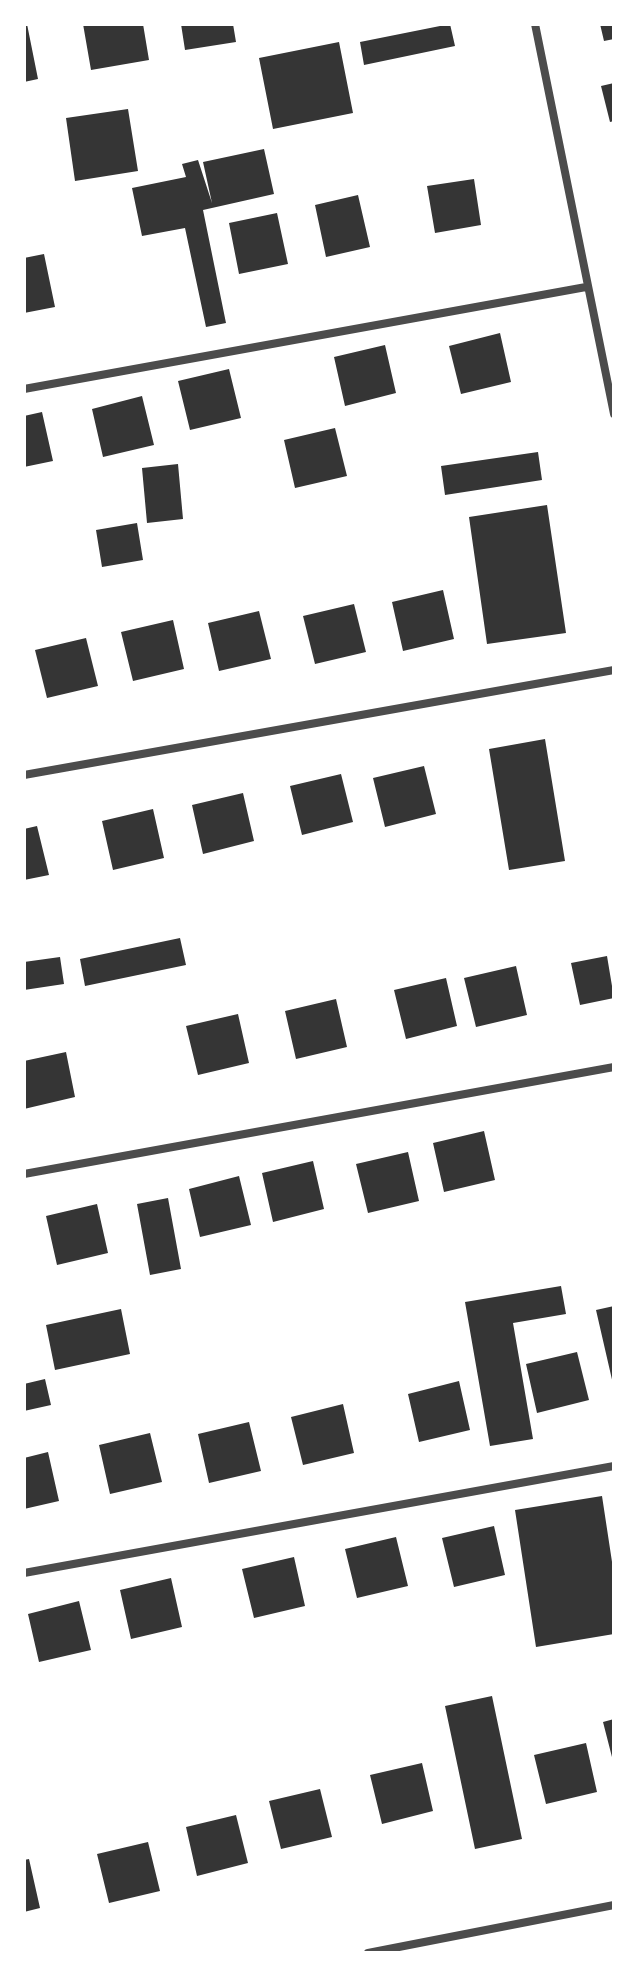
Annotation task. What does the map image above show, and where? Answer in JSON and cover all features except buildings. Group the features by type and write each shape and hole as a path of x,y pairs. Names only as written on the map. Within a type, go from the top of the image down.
{"street":[{"path":"535,24 614,414"},
{"path":"24,389 586,287"},
{"path":"24,775 614,670"},
{"path":"24,1174 614,1067"},
{"path":"24,1573 614,1466"},
{"path":"368,1953 614,1905"}]}
